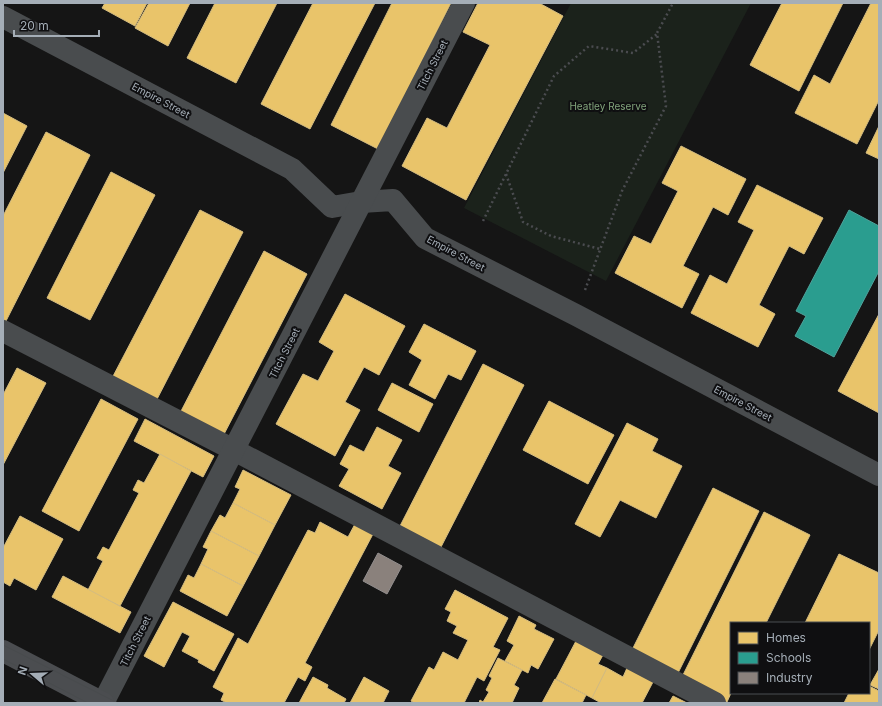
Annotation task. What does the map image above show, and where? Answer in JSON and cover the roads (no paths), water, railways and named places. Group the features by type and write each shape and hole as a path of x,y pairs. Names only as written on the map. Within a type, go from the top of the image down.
{"main road":[{"path":"3,651 103,703"}],"street":[{"name":"Titch Street","path":"103,703 464,3"},
{"name":"Empire Street","path":"3,17 292,169 332,207 361,202 393,200 425,238 576,315 879,475"},
{"path":"3,331 234,450 714,703"}],"tram line":[{"path":"3,645 118,703"},
{"path":"3,659 88,703"}],"park label":[{"name":"Heatley Reserve","path":"608,106"}]}
